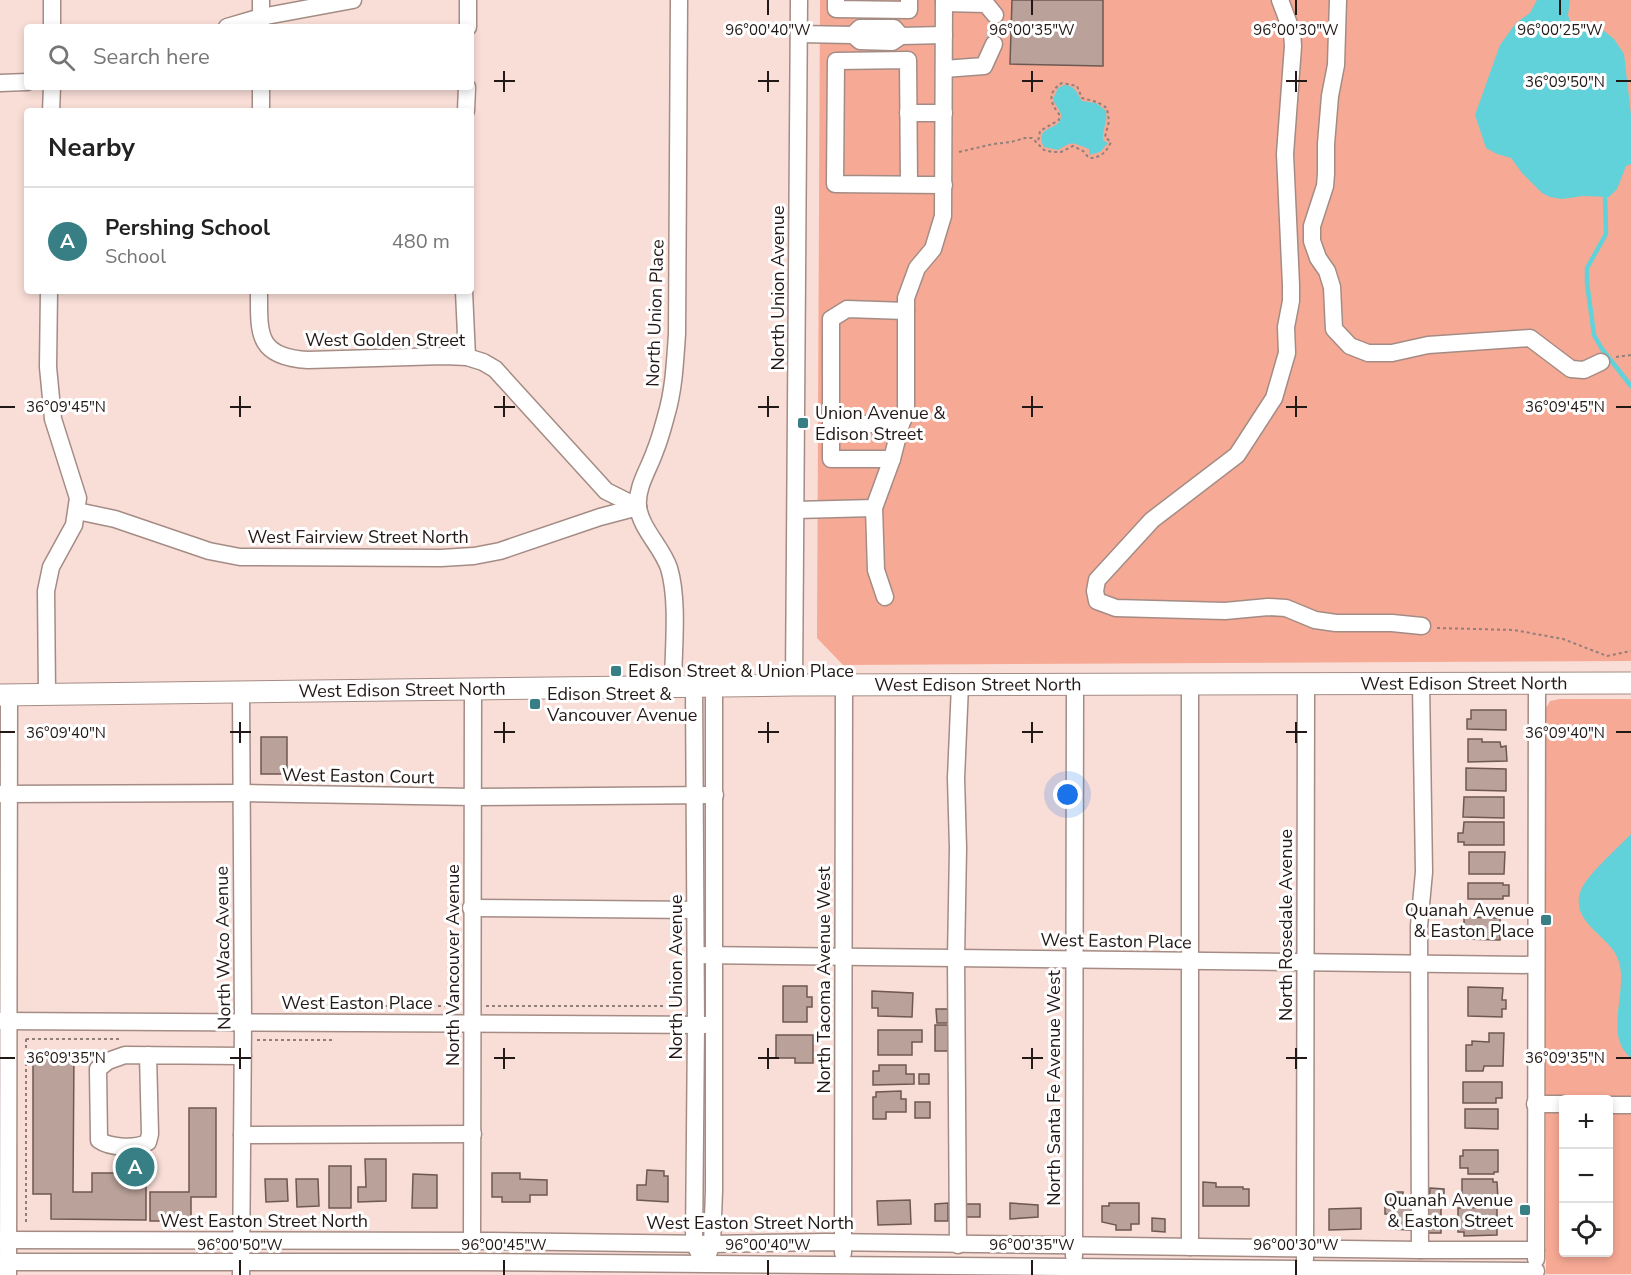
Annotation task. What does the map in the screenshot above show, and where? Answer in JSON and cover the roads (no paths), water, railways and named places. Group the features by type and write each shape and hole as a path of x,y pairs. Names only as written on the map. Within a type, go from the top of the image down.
{"main road":[{"name":"West Edison Street North","path":"5,695 794,685 1631,682"}],"street":[{"path":"52,0 52,24"},
{"path":"261,0 261,22 353,0"},
{"path":"468,0 468,24"},
{"name":"North Union Place","path":"638,507 639,493 666,417 675,365 679,0"},
{"name":"North Union Avenue","path":"794,685 799,0"},
{"path":"836,0 836,9 909,10 909,0"},
{"path":"1280,0 1292,32 1293,46 1285,154 1292,285 1286,327 1287,353 1283,370 1274,398 1237,455 1152,520 1097,580 1097,601 1116,608 1225,611 1268,607 1286,608 1315,620 1336,623 1392,623 1422,626"},
{"path":"1338,0 1336,65 1330,96 1325,186 1312,225 1312,241 1332,287 1334,329 1350,346 1368,353 1392,353 1428,345 1530,338 1571,369 1584,370 1601,362"},
{"path":"885,597 876,570 874,508 906,412 906,298 917,268 933,249 943,216 944,2 986,4 994,15"},
{"path":"799,34 853,35 860,42 892,42 901,36 944,35"},
{"path":"944,69 984,66 994,44"},
{"path":"909,183 908,60 836,61 835,184 944,185"},
{"path":"0,83 24,82"},
{"path":"51,90 51,108"},
{"path":"261,90 261,108"},
{"path":"466,108 467,90"},
{"path":"908,112 944,113"},
{"path":"47,694 46,591 51,567 74,525 78,498 53,419 48,367 49,294"},
{"name":"West Golden Street","path":"259,294 261,337 276,353 294,359 467,357 495,369 606,491 638,507"},
{"path":"464,294 467,357"},
{"path":"892,459 831,459 831,319 847,309 906,311"},
{"path":"831,424 901,424"},
{"path":"638,507 648,530 664,553 672,581 673,687"},
{"name":"West Fairview Street North","path":"77,512 116,519 209,551 240,557 429,558 474,556 500,551 600,517 638,507"},
{"path":"796,510 874,508"},
{"path":"5,695 4,1240 6,1266 241,1269 450,1262 473,1269 492,1263 704,1270 1536,1273 1537,683"},
{"name":"North Santa Fe Avenue West","path":"1074,1271 1075,684"},
{"path":"1190,684 1190,1247"},
{"name":"North Rosedale Avenue","path":"1305,1273 1306,684"},
{"path":"1420,1250 1419,926 1424,872 1421,684"},
{"name":"North Tacoma Avenue West","path":"843,1270 844,685"},
{"path":"958,1245 956,778 960,685"},
{"name":"North Union Avenue","path":"704,686 694,795 696,955 694,1243 704,1270"},
{"name":"North Union Avenue","path":"704,686 715,795 714,1191 712,1244 704,1270"},
{"name":"North Vancouver Avenue","path":"472,1241 473,689"},
{"name":"North Waco Avenue","path":"241,692 243,1023 241,1269"},
{"name":"West Easton Court","path":"5,794 473,797 715,795"},
{"path":"471,908 695,910"},
{"name":"West Easton Place","path":"696,955 1535,965"},
{"name":"West Easton Place","path":"4,1021 713,1025"},
{"path":"148,1055 150,1134 148,1142 142,1146 102,1143 99,1140 98,1069 108,1061 125,1055 148,1055 243,1056"},
{"path":"1535,1104 1559,1104"},
{"path":"1613,1105 1631,1105"},
{"path":"242,1134 473,1134"},
{"name":"West Easton Street North","path":"4,1240 712,1244 843,1242 1536,1250"},
{"path":"450,1241 450,1262"},
{"path":"492,1241 492,1263"}],"water":[{"path":"1537,0 1570,0 1568,15 1570,21 1604,31 1614,39 1624,54 1631,115 1631,164 1626,166 1617,189 1609,197 1583,196 1562,199 1550,197 1542,193 1522,173 1511,158 1486,148 1475,115 1500,45 1516,23 1530,13"},
{"path":"1064,85 1073,88 1082,101 1096,103 1106,111 1103,140 1108,143 1100,152 1089,155 1089,149 1073,144 1058,150 1044,147 1042,135 1060,121 1060,113 1053,99 1058,88"},
{"path":"1631,834 1631,1058 1623,1049 1617,1026 1621,987 1619,962 1609,945 1581,914 1579,904 1580,893 1588,879"}],"waterway":[{"path":"1605,198 1606,234 1587,268 1594,335 1631,386"}],"tunnel":[{"path":"994,44 995,15"}],"place":[{"name":"Union Avenue & Edison Street","path":"803,423"},
{"name":"Edison Street & Union Place","path":"616,671"},
{"name":"Edison Street & Vancouver Avenue","path":"535,704"},
{"name":"Quanah Avenue & Easton Place","path":"1546,920"},
{"name":"Pershing School","path":"135,1167"},
{"name":"Quanah Avenue & Easton Street","path":"1525,1210"}]}
